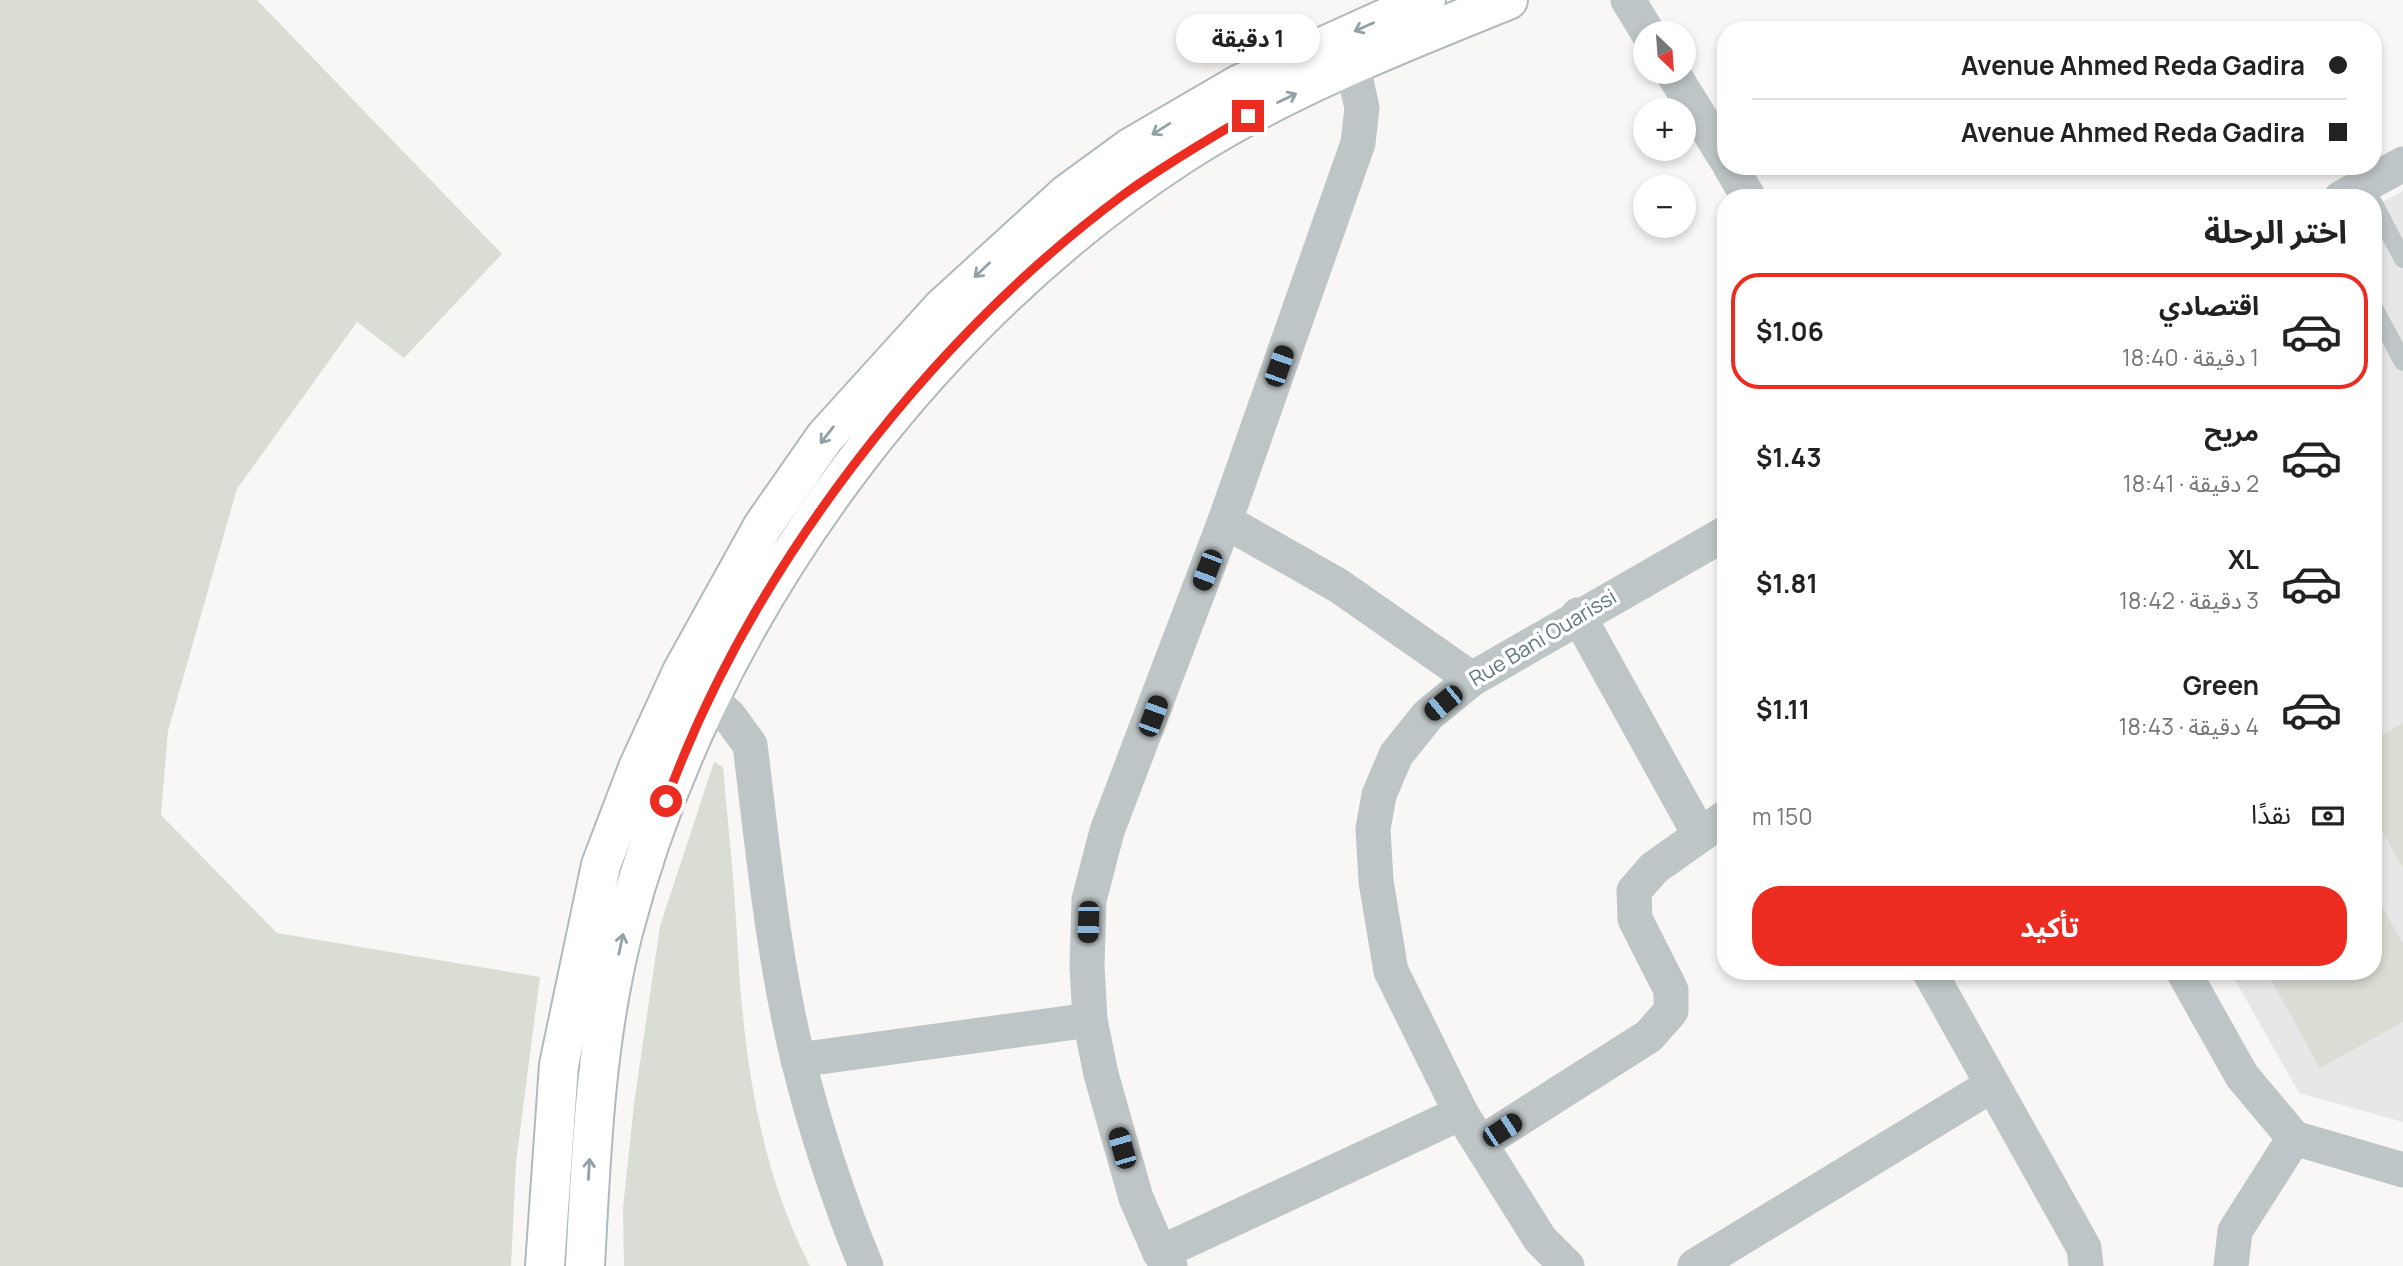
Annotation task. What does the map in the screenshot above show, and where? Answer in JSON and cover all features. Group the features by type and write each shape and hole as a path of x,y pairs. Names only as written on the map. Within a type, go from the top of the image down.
{"main road":[{"path":"545,1266 559,1065 601,865 638,768 682,672 763,526 817,448 879,374 942,308 1009,245 1078,186 1130,148 1196,107 1285,62 1426,0"},
{"path":"585,1266 596,1083 607,1007 623,932 647,852 676,775 710,699 745,631 827,500 882,429 941,362 1004,298 1082,227 1184,153 1248,116 1508,0"}],"street":[{"path":"1628,0 1641,21"},
{"path":"1353,67 1362,108 1358,143 1225,521 1107,831 1089,900 1087,966 1090,1020 1101,1074 1136,1198 1165,1259 1461,1113"},
{"path":"1679,84 1717,144"},
{"path":"2371,189 2403,163"},
{"path":"1225,521 1339,586 1472,678"},
{"name":"Rue Bani Ouarissi","path":"1567,1266 1539,1239 1461,1113 1391,971 1376,881 1373,830 1379,795 1396,755 1428,715 1472,678 1578,615 1717,538"},
{"path":"1578,615 1692,821 1715,825"},
{"path":"710,699 729,716 750,745 778,944 798,1060 851,1230 866,1266"},
{"path":"1481,1143 1648,1036 1671,1011 1671,990 1635,919 1634,891 1654,868 1715,825"},
{"path":"1934,980 2084,1248 2086,1266"},
{"path":"2188,980 2242,1076 2294,1138 2403,1171"},
{"path":"798,1060 1090,1020"},
{"path":"1695,1266 1992,1085"},
{"path":"2231,1266 2235,1231 2294,1138"}],"lane":[{"path":"2382,227 2403,259"},
{"path":"2382,323 2403,362"}],"shaded area":[{"path":"0,0 257,0 502,254 404,358 357,322 237,489 168,731 161,815 277,933 540,977 516,1162 511,1266 0,1266"},
{"path":"2403,191 2403,1122 2299,1093 2235,980 2382,980 2382,202"},
{"path":"2403,723 2403,868 2382,831 2382,735"},
{"path":"714,762 723,767 743,1021 756,1105 777,1187 810,1266 624,1266 623,1208 634,1104 660,926"},
{"path":"2382,906 2403,944 2403,1022 2320,1068 2271,980 2382,980"}],"route":[{"path":"666,801 710,699 745,631 784,564 827,500 882,429 941,362 1042,262 1082,227 1184,153 1248,116"}]}
